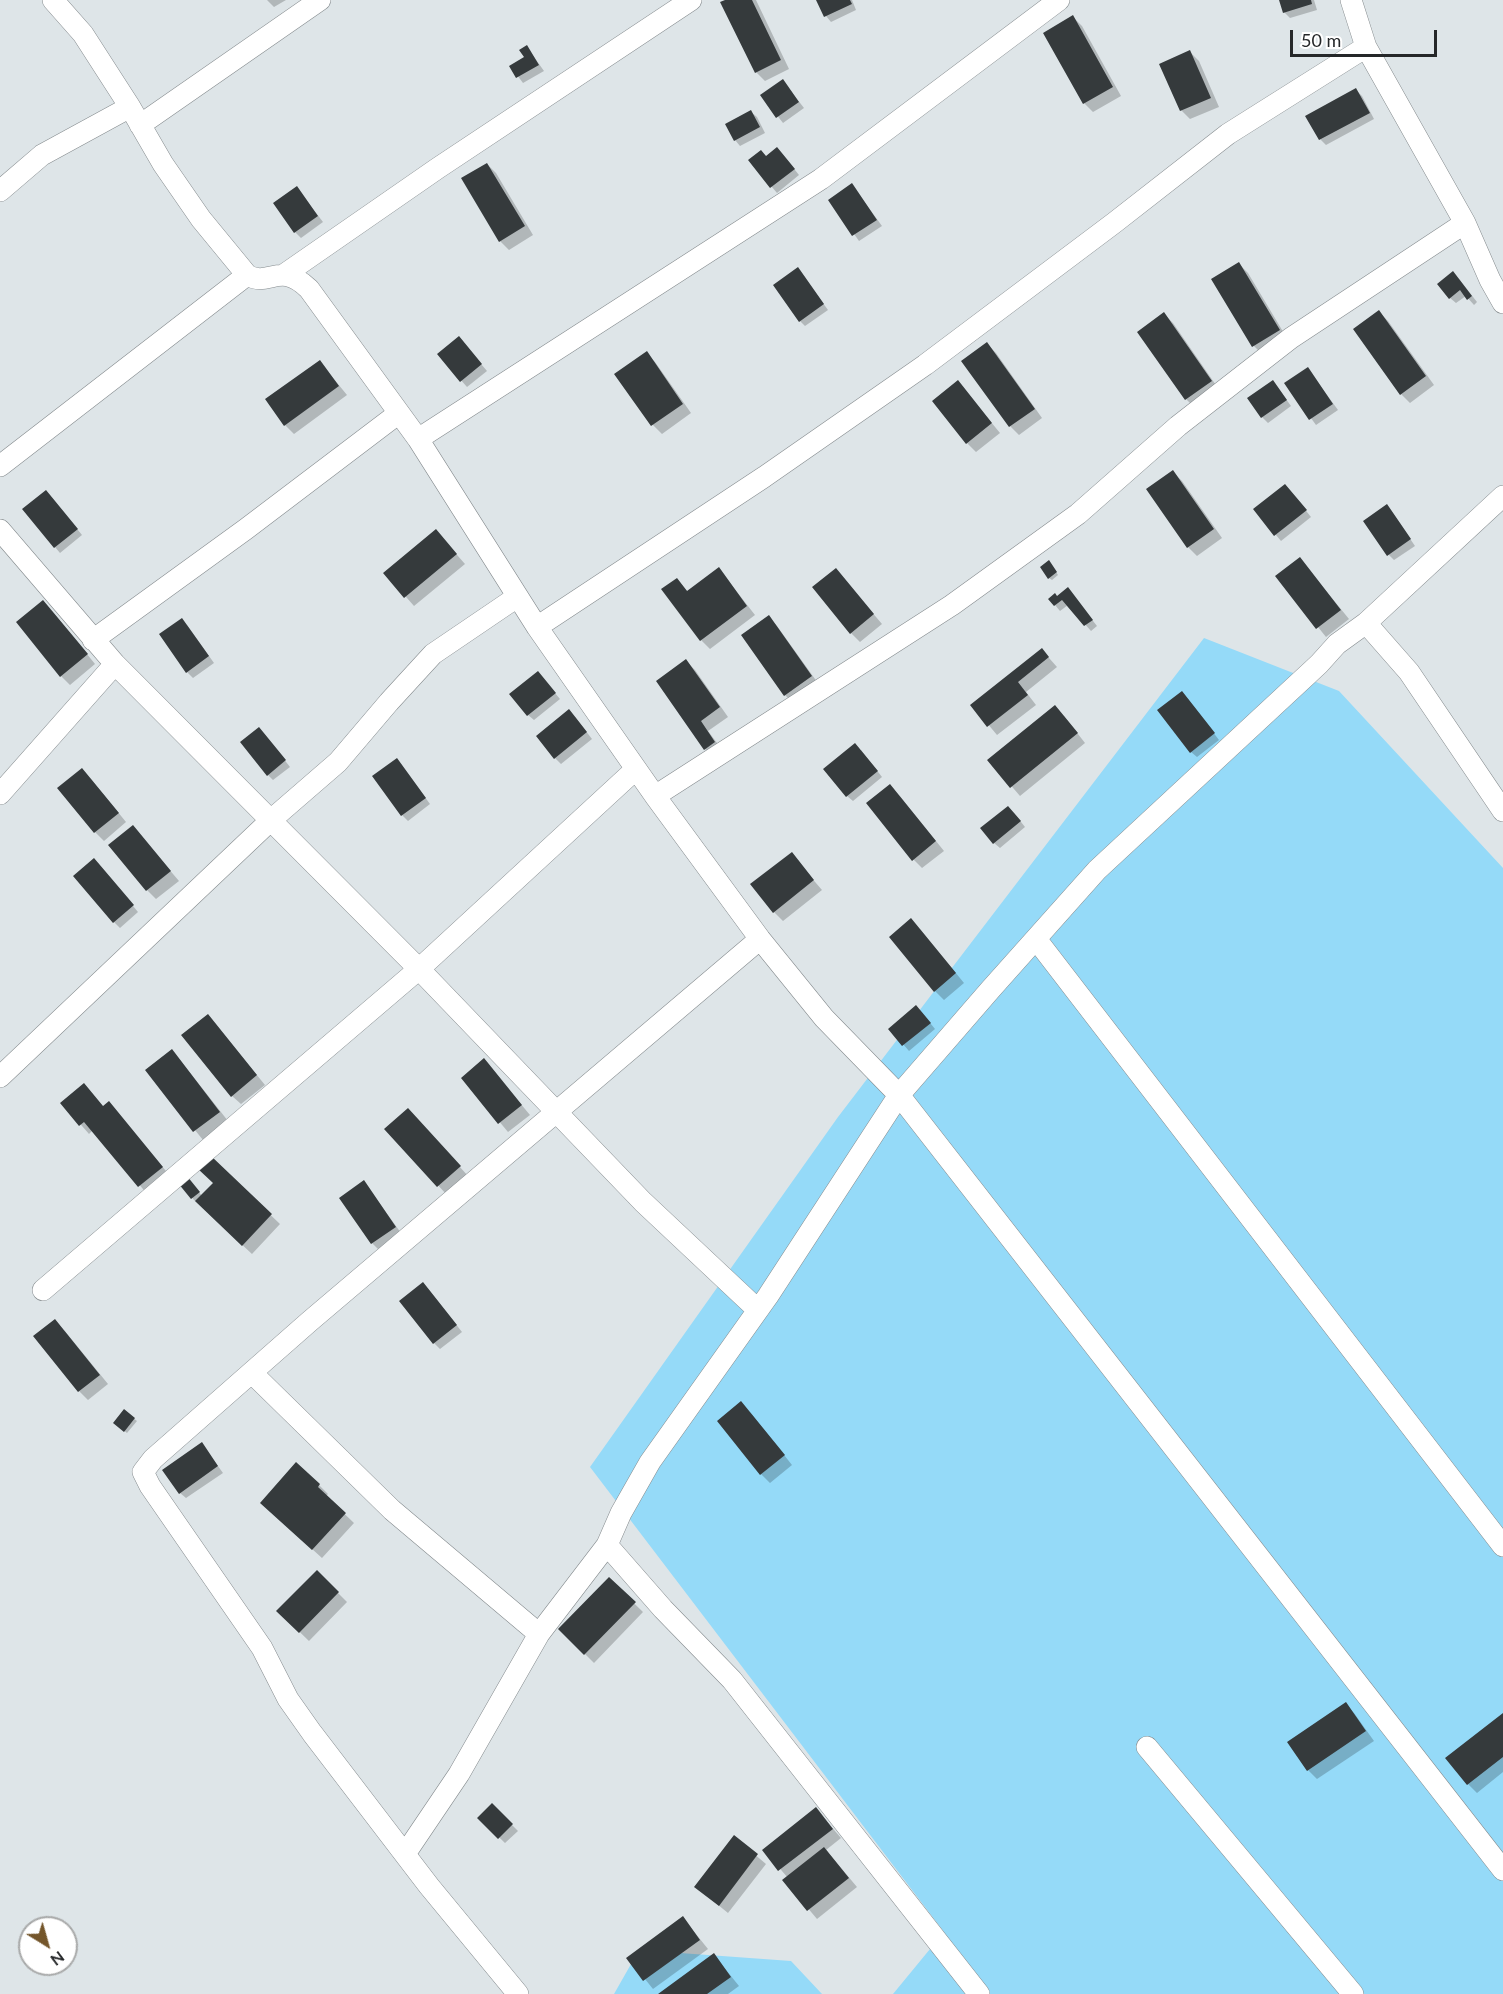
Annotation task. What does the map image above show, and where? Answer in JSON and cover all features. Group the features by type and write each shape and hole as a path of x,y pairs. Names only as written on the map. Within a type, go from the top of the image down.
{"street":[{"path":"53,0 82,34 163,164 195,210 250,278 285,274 438,168 691,0"},
{"path":"0,191 42,154 135,116 320,0"},
{"path":"418,439 821,179 1059,0"},
{"path":"1351,0 1366,47 1465,223 1490,280 1503,303"},
{"path":"537,627 764,477 925,365 1228,134 1366,47"},
{"path":"655,795 952,605 1078,514 1178,426 1291,339 1465,223"},
{"path":"285,274 298,278 309,289 418,439 537,627 636,769 760,939 824,1018 899,1095 1503,1870"},
{"path":"0,466 247,275"},
{"path":"93,640 246,529 399,413"},
{"path":"405,1854 459,1774 539,1634 607,1545 621,1513 650,1462 758,1310 899,1095 1098,870 1319,664 1337,644 1366,623 1503,496"},
{"path":"0,530 116,664 419,969 643,1202 758,1310"},
{"path":"0,1077 270,820 338,762 433,654 517,597"},
{"path":"1366,623 1409,672 1503,811"},
{"path":"0,794 116,664"},
{"path":"43,1290 419,969 636,769"},
{"path":"518,1994 405,1854 312,1733 288,1699 262,1648 150,1486 143,1472 153,1459 252,1373 760,939"},
{"path":"1036,939 1503,1546"},
{"path":"252,1373 392,1510 539,1634"},
{"path":"607,1545 663,1609 732,1680 979,1994"},
{"path":"1147,1747 1353,1994"}],"shaded area":[{"path":"1204,638 1339,691 1503,868 1503,1994 893,1994 944,1932 590,1467 838,1117"},
{"path":"639,1950 791,1961 822,1994 614,1994"}],"building":[{"path":"752,0 781,60 755,73 720,2"},
{"path":"816,0 850,0 852,4 824,17"},
{"path":"1279,0 1311,0 1312,4 1283,13"},
{"path":"1073,15 1113,87 1083,104 1043,33"},
{"path":"527,45 539,65 516,78 509,66 524,57 519,50"},
{"path":"1190,50 1211,98 1180,111 1159,64"},
{"path":"783,79 799,102 776,118 760,95"},
{"path":"1356,88 1370,113 1319,140 1305,116"},
{"path":"751,110 760,127 734,141 725,124"},
{"path":"777,147 795,169 770,188 748,160 761,150 766,156"},
{"path":"487,163 525,226 499,242 461,178"},
{"path":"852,183 877,220 852,236 828,200"},
{"path":"297,186 318,216 294,233 273,203"},
{"path":"1239,262 1280,330 1252,347 1211,279"},
{"path":"798,267 824,304 799,322 773,285"},
{"path":"1453,271 1472,296 1467,300 1460,290 1449,299 1437,284"},
{"path":"1379,310 1426,376 1400,395 1353,329"},
{"path":"1164,312 1212,381 1185,400 1137,332"},
{"path":"459,336 482,364 460,382 437,354"},
{"path":"987,342 1035,409 1009,427 961,361"},
{"path":"647,351 683,404 651,426 614,374"},
{"path":"320,360 339,386 284,426 265,399"},
{"path":"1308,367 1333,404 1309,420 1284,383"},
{"path":"958,380 992,423 966,444 932,401"},
{"path":"1273,380 1287,400 1261,418 1247,398"},
{"path":"1173,470 1214,529 1187,548 1146,489"},
{"path":"1285,484 1307,510 1274,536 1253,509"},
{"path":"46,490 78,529 54,548 22,509"},
{"path":"1387,504 1411,539 1387,556 1363,521"},
{"path":"436,529 457,554 404,598 383,573"},
{"path":"1300,557 1341,610 1316,629 1275,576"},
{"path":"1049,560 1057,572 1048,579 1040,567"},
{"path":"719,567 747,606 700,641 661,589 677,578 687,591"},
{"path":"836,568 874,614 850,634 812,587"},
{"path":"1068,587 1093,620 1084,626 1062,600 1054,606 1048,599 1055,593 1057,596"},
{"path":"43,600 88,654 60,677 16,622"},
{"path":"769,615 812,676 784,696 741,635"},
{"path":"182,618 209,656 186,673 159,634"},
{"path":"1042,648 1049,657 1018,682 1028,695 987,727 970,705"},
{"path":"686,659 720,707 701,721 715,742 704,750 656,681"},
{"path":"538,671 556,693 527,716 509,694"},
{"path":"1182,691 1215,733 1190,753 1157,710"},
{"path":"1055,705 1078,733 1010,788 987,760"},
{"path":"569,709 587,732 554,759 536,736"},
{"path":"259,727 286,760 267,776 240,742"},
{"path":"855,743 878,771 846,797 823,769"},
{"path":"397,758 426,798 401,816 372,776"},
{"path":"82,768 119,813 94,833 57,788"},
{"path":"890,784 936,841 912,861 866,803"},
{"path":"1008,806 1021,821 993,844 980,828"},
{"path":"133,825 171,871 146,891 108,845"},
{"path":"792,852 814,880 773,913 750,884"},
{"path":"94,858 134,905 113,923 73,876"},
{"path":"911,918 956,973 934,992 889,937"},
{"path":"916,1005 931,1023 902,1046 888,1029"},
{"path":"208,1014 257,1075 231,1097 181,1035"},
{"path":"172,1049 220,1112 193,1132 145,1070"},
{"path":"484,1058 522,1105 498,1124 461,1078"},
{"path":"84,1083 103,1106 109,1101 163,1167 138,1187 84,1122 79,1126 60,1103"},
{"path":"408,1108 461,1166 437,1187 384,1129"},
{"path":"210,1155 272,1214 242,1246 195,1201 213,1183 197,1168"},
{"path":"187,1176 200,1192 191,1199 178,1183"},
{"path":"364,1180 396,1227 371,1244 339,1198"},
{"path":"423,1282 457,1325 433,1344 399,1301"},
{"path":"55,1319 100,1375 78,1392 33,1336"},
{"path":"741,1401 785,1455 760,1475 717,1421"},
{"path":"124,1409 135,1418 124,1432 113,1423"},
{"path":"202,1442 218,1466 179,1494 162,1470"},
{"path":"296,1462 346,1513 312,1550 260,1503"},
{"path":"317,1570 339,1592 299,1633 276,1611"},
{"path":"609,1577 636,1602 584,1655 558,1629"},
{"path":"1346,1702 1366,1731 1307,1771 1287,1742"},
{"path":"1503,1713 1503,1757 1467,1785 1445,1758"},
{"path":"492,1803 513,1824 498,1839 477,1818"},
{"path":"816,1807 833,1829 778,1871 762,1850"},
{"path":"734,1835 758,1854 719,1906 694,1887"},
{"path":"824,1847 849,1878 807,1911 782,1880"},
{"path":"683,1916 700,1940 643,1981 626,1958"},
{"path":"714,1953 731,1977 707,1994 658,1994"}]}
